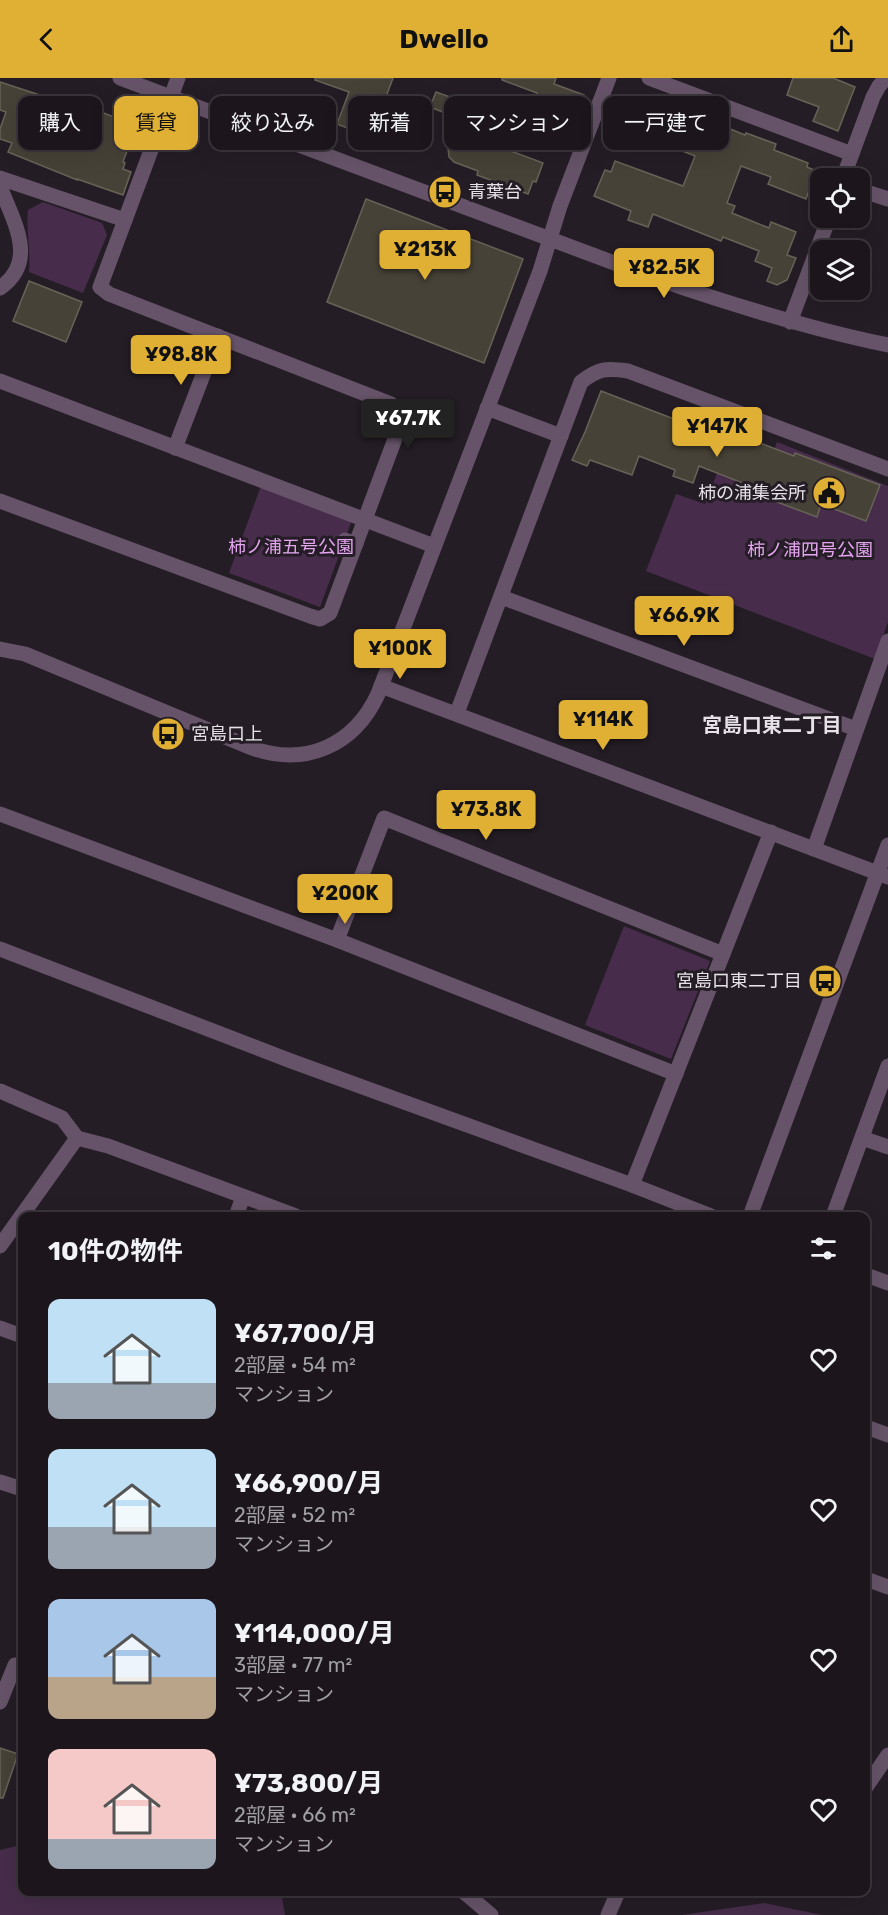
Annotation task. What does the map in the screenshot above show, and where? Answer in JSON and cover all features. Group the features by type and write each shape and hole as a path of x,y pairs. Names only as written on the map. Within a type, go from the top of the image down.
{"street":[{"path":"120,78 171,96 178,78"},
{"path":"0,649 25,654 252,748 284,755 316,752 345,737 368,713 381,686 551,239 560,206 609,78"},
{"path":"650,78 852,154"},
{"path":"847,168 876,92 886,78"},
{"path":"198,106 690,290 790,322 888,345"},
{"path":"0,501 320,619 330,613 350,542 364,519 402,420 401,412 391,404 109,294 100,287 151,150"},
{"path":"0,178 125,220"},
{"path":"0,186 20,239 21,258 14,276 0,288"},
{"path":"870,193 888,199"},
{"path":"790,322 825,228"},
{"path":"175,448 218,336"},
{"path":"457,713 581,382 594,371 608,368 628,371 888,469"},
{"path":"0,381 434,546"},
{"path":"487,408 561,436"},
{"path":"501,597 856,729"},
{"path":"814,849 888,641"},
{"path":"381,686 883,875"},
{"path":"0,814 337,940 676,1074"},
{"path":"337,940 384,818 723,954"},
{"path":"632,1185 771,832"},
{"path":"752,1212 883,875 888,845"},
{"path":"0,949 291,1061 701,1212"},
{"path":"834,1212 888,1066"},
{"path":"0,1091 62,1119 77,1138 108,1146 285,1212"},
{"path":"24,1212 77,1138"},
{"path":"862,1138 888,1147"},
{"path":"237,1212 243,1197"},
{"path":"0,1246 18,1221"},
{"path":"870,1276 888,1283"},
{"path":"0,1328 18,1335"},
{"path":"870,1428 888,1435"},
{"path":"0,1482 18,1488"},
{"path":"870,1580 888,1587"},
{"path":"0,1702 15,1665"},
{"path":"870,1781 888,1755"},
{"path":"469,1896 491,1915"},
{"path":"609,1915 616,1896"}],"green space":[{"path":"43,202 102,223 107,235 83,293 29,272 28,210"},
{"name":"柿ノ浦四号公園","path":"777,442 888,486 888,622 875,659 646,571 676,494 705,504 717,473 760,489"},
{"name":"柿ノ浦五号公園","path":"261,486 352,520 320,607 229,573"},
{"path":"624,926 710,961 671,1059 585,1025"},
{"path":"18,1846 18,1896 282,1896 285,1915 0,1915 0,1850"},
{"path":"764,1903 822,1915 682,1915"}],"building":[{"path":"315,78 393,78 386,96 348,96 348,128 337,124 349,92 315,80"},
{"path":"502,78 556,78 554,84 584,95 536,96 537,93 502,80"},
{"path":"793,78 833,78 855,87 838,131 813,121 819,107 787,95"},
{"path":"0,82 43,96 18,96 18,150 102,150 102,112 114,117 114,150 127,150 123,169 131,172 123,195 77,180 8,152 12,143 0,139 0,129 6,112 0,110"},
{"path":"436,92 447,96 444,96 444,112 432,108"},
{"path":"729,128 776,144 774,150 808,163 810,188 806,199 768,184 771,177 741,166 727,203 735,206 732,213 769,228 771,222 796,232 787,255 796,258 787,280 777,285 767,281 772,268 755,261 759,251 723,237 721,241 653,214 648,227 628,220 631,211 594,196 605,170 611,172 615,161 683,186 695,156 680,150 729,150"},
{"path":"448,150 508,150 543,163 536,182 533,181 528,194 477,175 478,171 454,162 449,157"},
{"path":"366,199 523,259 484,363 327,302"},
{"path":"29,281 82,302 66,342 13,321"},
{"path":"601,391 687,424 690,416 794,456 795,453 880,485 866,521 821,504 817,517 777,502 779,497 699,466 693,483 673,476 675,470 639,456 632,475 590,460 587,466 572,460"},
{"path":"0,1748 18,1754 3,1798 0,1798"}],"place":[{"name":"青葉台","path":"445,192"},
{"name":"柿の浦集会所","path":"829,493"},
{"name":"宮島口上","path":"168,734"},
{"name":"宮島口東二丁目","path":"825,981"}],"district":[{"name":"宮島口東二丁目","path":"772,725"}]}
